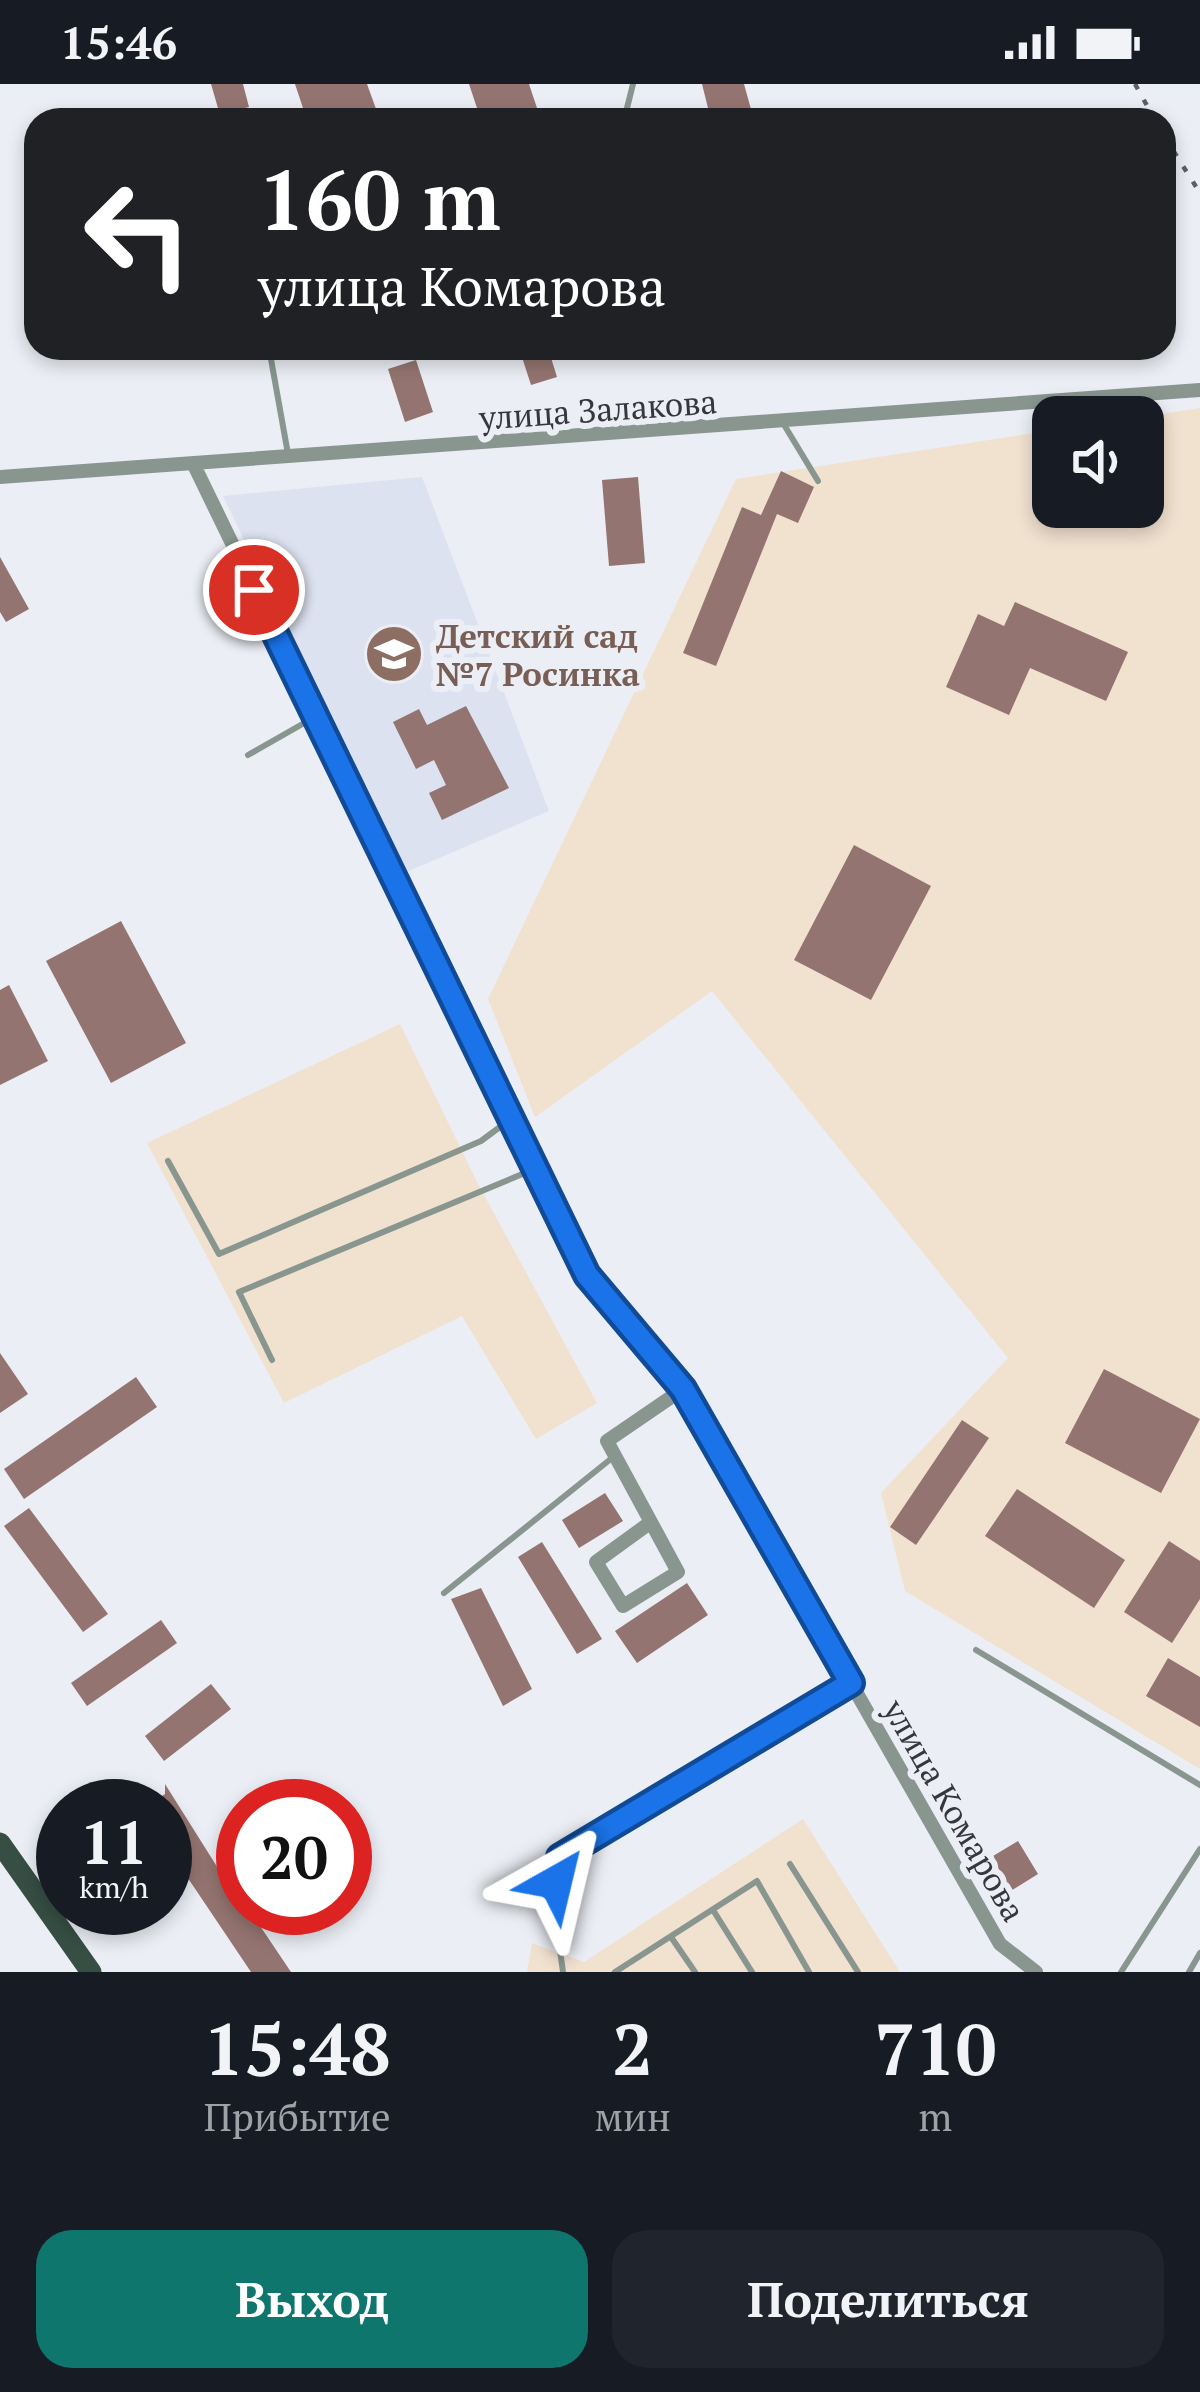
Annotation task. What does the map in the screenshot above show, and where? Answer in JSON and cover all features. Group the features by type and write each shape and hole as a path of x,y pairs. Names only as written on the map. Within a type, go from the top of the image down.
{"main road":[{"path":"3,1853 91,1972"}],"street":[{"name":"улица Залакова","path":"0,477 1200,390"},
{"name":"улица Комарова","path":"193,463 587,1275 683,1389 1000,1944 1028,1970"},
{"path":"651,1522 596,1562 623,1606 678,1571 607,1441 683,1389"},
{"path":"560,1857 851,1683"}],"lane":[{"path":"270,360 289,457"},
{"path":"783,423 818,481"},
{"path":"248,755 316,716"},
{"path":"168,1161 218,1254 481,1141 511,1119"},
{"path":"272,1360 239,1292 536,1169"},
{"path":"444,1593 615,1456"},
{"path":"976,1650 1200,1785"},
{"path":"1121,1972 1200,1849"},
{"path":"560,1857 554,1907 562,1972"},
{"path":"790,1864 858,1972"},
{"path":"615,1972 758,1881 809,1972"},
{"path":"712,1910 752,1972"},
{"path":"671,1936 695,1972"},
{"path":"1190,1972 1200,1953"},
{"path":"632,1961 639,1972"}],"shaded area":[{"path":"1200,408 1200,1769 905,1591 881,1493 1008,1358 712,991 535,1117 488,999 736,479 1032,433 1032,528 1164,528 1164,413"},
{"name":"Детский сад №7 Росинка","path":"422,477 549,811 404,873 223,496"},
{"path":"400,1024 478,1184 597,1403 536,1439 462,1316 284,1403 147,1143"},
{"path":"803,1819 900,1972 527,1972 532,1943 584,1962"}],"building":[{"path":"211,84 243,84 249,107 218,108"},
{"path":"295,84 367,84 376,108 303,108"},
{"path":"469,84 529,84 537,108 477,108"},
{"path":"702,84 744,84 751,108 708,108"},
{"path":"416,360 433,412 405,422 388,369"},
{"path":"523,360 552,360 557,377 531,385"},
{"path":"781,471 814,487 798,523 777,514 716,666 683,653 742,507 761,515"},
{"path":"638,477 645,563 609,566 602,480"},
{"path":"0,557 29,609 6,622 0,612"},
{"path":"1015,602 1128,652 1106,701 1030,668 1009,715 946,687 978,614 1004,626"},
{"path":"466,706 509,788 442,820 429,793 446,785 434,760 416,769 393,722 419,709 427,725"},
{"path":"854,845 931,886 871,1000 794,960"},
{"path":"121,921 186,1043 111,1083 46,961"},
{"path":"9,985 48,1061 0,1085 0,990"},
{"path":"0,1353 28,1394 0,1413"},
{"path":"1104,1369 1200,1419 1161,1493 1065,1443"},
{"path":"136,1377 157,1407 24,1499 4,1469"},
{"path":"962,1420 989,1438 916,1545 890,1527"},
{"path":"1017,1489 1125,1560 1094,1608 985,1536"},
{"path":"605,1493 623,1521 579,1548 562,1520"},
{"path":"29,1508 108,1614 83,1632 4,1526"},
{"path":"1169,1541 1200,1561 1200,1599 1172,1643 1124,1612"},
{"path":"542,1542 602,1639 577,1654 518,1557"},
{"path":"687,1583 708,1615 637,1663 615,1631"},
{"path":"481,1588 532,1689 503,1706 451,1599"},
{"path":"161,1620 177,1643 87,1706 71,1683"},
{"path":"1168,1658 1200,1677 1200,1727 1146,1696"},
{"path":"211,1684 231,1709 164,1761 145,1736"},
{"path":"192,1827 216,1865 216,1920 192,1884"},
{"path":"1018,1841 1038,1874 1009,1892 993,1856"},
{"path":"226,1935 266,1935 291,1972 251,1972"}],"railway":[{"path":"1135,84 1148,108"},
{"path":"1176,155 1200,193"}],"place":[{"name":"Детский сад №7 Росинка","path":"394,654"}],"route":[{"path":"254,590 587,1275 683,1389 851,1683 560,1857 556,1882"}]}
